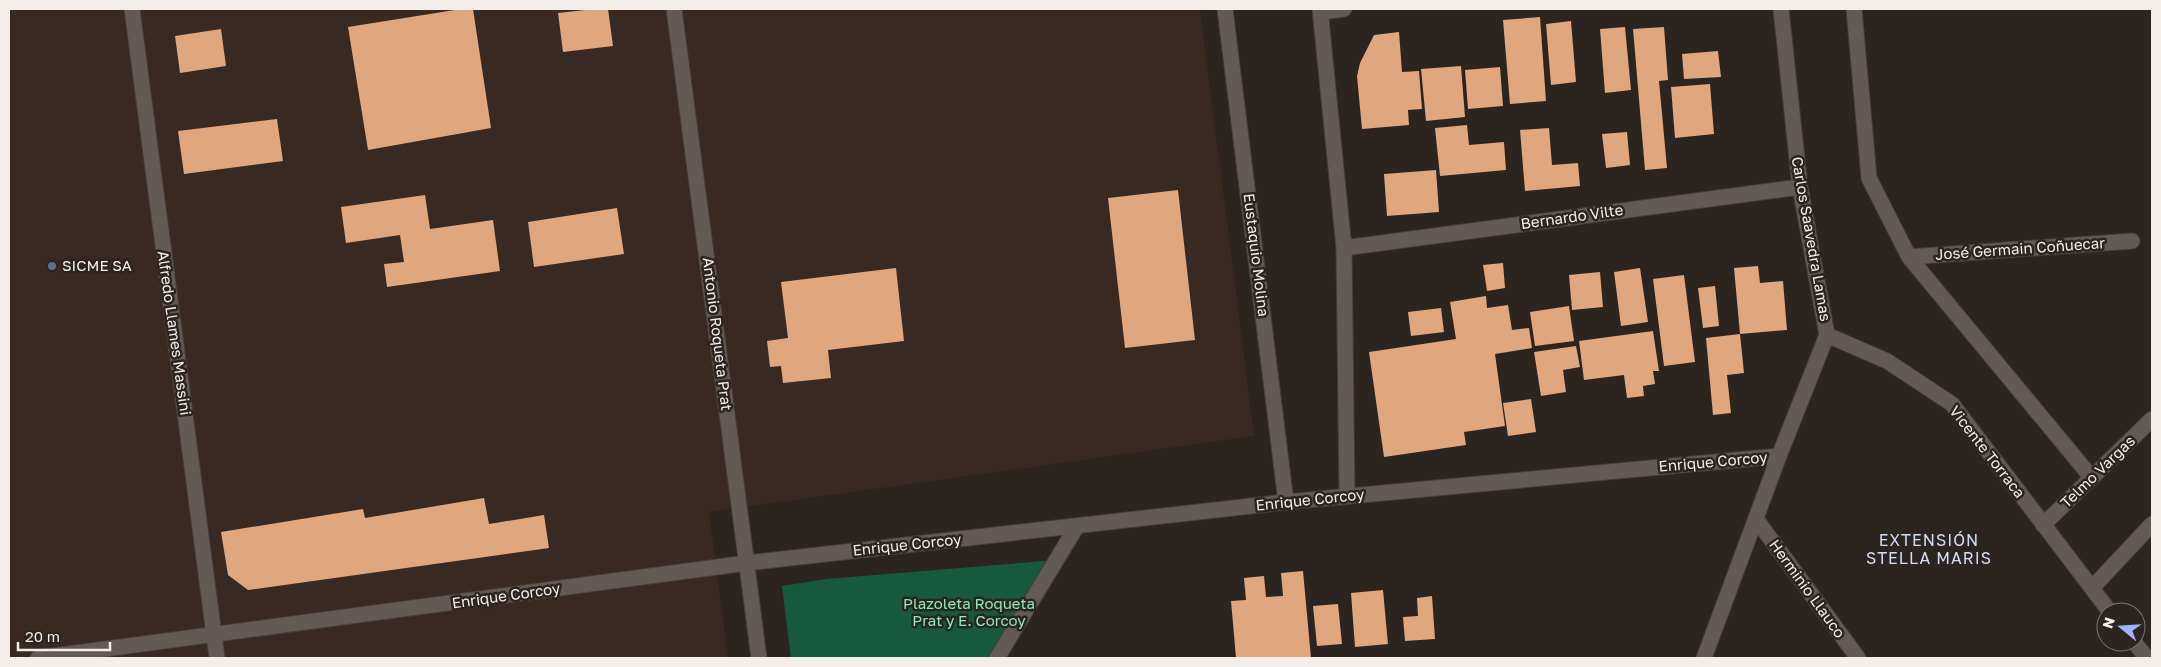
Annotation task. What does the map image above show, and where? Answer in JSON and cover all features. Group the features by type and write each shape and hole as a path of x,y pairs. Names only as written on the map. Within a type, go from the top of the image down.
{"street":[{"name":"Alfredo Llames Massini","path":"132,9 217,658"},
{"name":"Antonio Roqueta Prat","path":"674,9 759,658"},
{"name":"Eustaquio Molina","path":"1225,9 1286,502"},
{"path":"1344,9 1320,10 1344,248 1347,496"},
{"name":"Carlos Saavedra Lamas","path":"1704,658 1779,456 1827,334 1800,187 1781,9"},
{"path":"1854,9 1869,178 1909,258 2092,478"},
{"name":"Bernardo Vilte","path":"1344,248 1800,187"},
{"name":"José Germain Coñuecar","path":"1909,258 2132,241"},
{"name":"Vicente Torraca","path":"1827,334 1887,362 1952,404 2102,602"},
{"name":"Telmo Vargas","path":"2043,524 2152,419"},
{"name":"Enrique Corcoy","path":"38,658 747,563 1286,502 1779,456"},
{"name":"Herminio Llauco","path":"1756,519 1858,658"},
{"path":"2092,588 2152,524"},
{"path":"997,658 1077,526"}],"shaded area":[{"path":"9,9 1200,9 1254,436 709,512 728,658 9,658"}],"green space":[{"name":"Plazoleta Roqueta Prat y E. Corcoy","path":"1056,560 995,658 791,658 782,586 826,579"}],"building":[{"path":"461,9 473,9 491,128 368,150 348,27"},
{"path":"608,9 613,46 563,52 558,13"},
{"path":"1540,17 1546,101 1510,104 1503,20"},
{"path":"1571,21 1576,82 1551,85 1546,24"},
{"path":"1625,27 1631,90 1605,93 1600,29"},
{"path":"1664,27 1668,80 1659,81 1667,168 1645,170 1633,29"},
{"path":"221,29 226,66 180,73 175,36"},
{"path":"1399,32 1402,72 1419,71 1422,109 1408,110 1409,125 1362,129 1357,76 1360,63 1374,35"},
{"path":"1718,51 1721,77 1684,79 1682,54"},
{"path":"1461,66 1465,117 1426,121 1421,69"},
{"path":"1500,67 1503,106 1468,109 1465,70"},
{"path":"1710,84 1714,134 1675,138 1671,87"},
{"path":"277,119 283,161 184,174 178,131"},
{"path":"1467,125 1469,145 1504,142 1506,170 1440,176 1435,128"},
{"path":"1549,128 1552,165 1578,163 1580,186 1525,191 1520,130"},
{"path":"1627,132 1630,165 1606,168 1602,134"},
{"path":"1436,170 1439,212 1387,216 1384,174"},
{"path":"1178,190 1195,340 1125,348 1108,198"},
{"path":"425,195 430,229 493,220 500,271 387,287 384,264 404,262 400,235 346,243 341,207"},
{"path":"617,208 624,254 534,267 528,222"},
{"path":"1503,263 1505,288 1487,291 1483,265"},
{"path":"1758,266 1760,283 1783,281 1787,330 1740,334 1734,268"},
{"path":"896,268 904,341 828,350 831,378 783,383 781,366 770,367 767,341 788,338 781,282"},
{"path":"1640,268 1648,322 1621,326 1614,272"},
{"path":"1600,272 1603,307 1572,310 1569,275"},
{"path":"1684,275 1695,362 1664,366 1653,279"},
{"path":"1715,286 1719,326 1703,328 1698,288"},
{"path":"1486,296 1487,308 1508,305 1512,330 1529,328 1532,348 1495,354 1505,426 1464,432 1466,445 1384,457 1369,352 1456,339 1450,302"},
{"path":"1569,306 1574,341 1535,346 1530,312"},
{"path":"1441,308 1444,332 1411,336 1408,312"},
{"path":"1653,331 1659,371 1653,371 1655,384 1643,386 1644,396 1627,398 1624,375 1584,380 1579,341"},
{"path":"1740,334 1744,373 1727,375 1731,413 1713,415 1706,338"},
{"path":"1576,346 1580,367 1563,370 1566,392 1541,396 1534,352"},
{"path":"1531,399 1536,432 1508,436 1503,403"},
{"path":"484,498 489,524 544,515 549,548 248,590 228,575 221,532 363,509 365,518"},
{"path":"1303,571 1311,658 1236,658 1231,601 1246,600 1244,578 1264,576 1266,597 1283,596 1281,573"},
{"path":"1383,590 1388,644 1355,647 1351,593"},
{"path":"1432,596 1435,639 1405,641 1403,617 1418,616 1417,598"},
{"path":"1338,604 1342,644 1317,646 1313,606"}],"place":[{"name":"SICME SA","path":"52,266"}],"district":[{"name":"EXTENSIÓN STELLA MARIS","path":"1929,549"}]}
